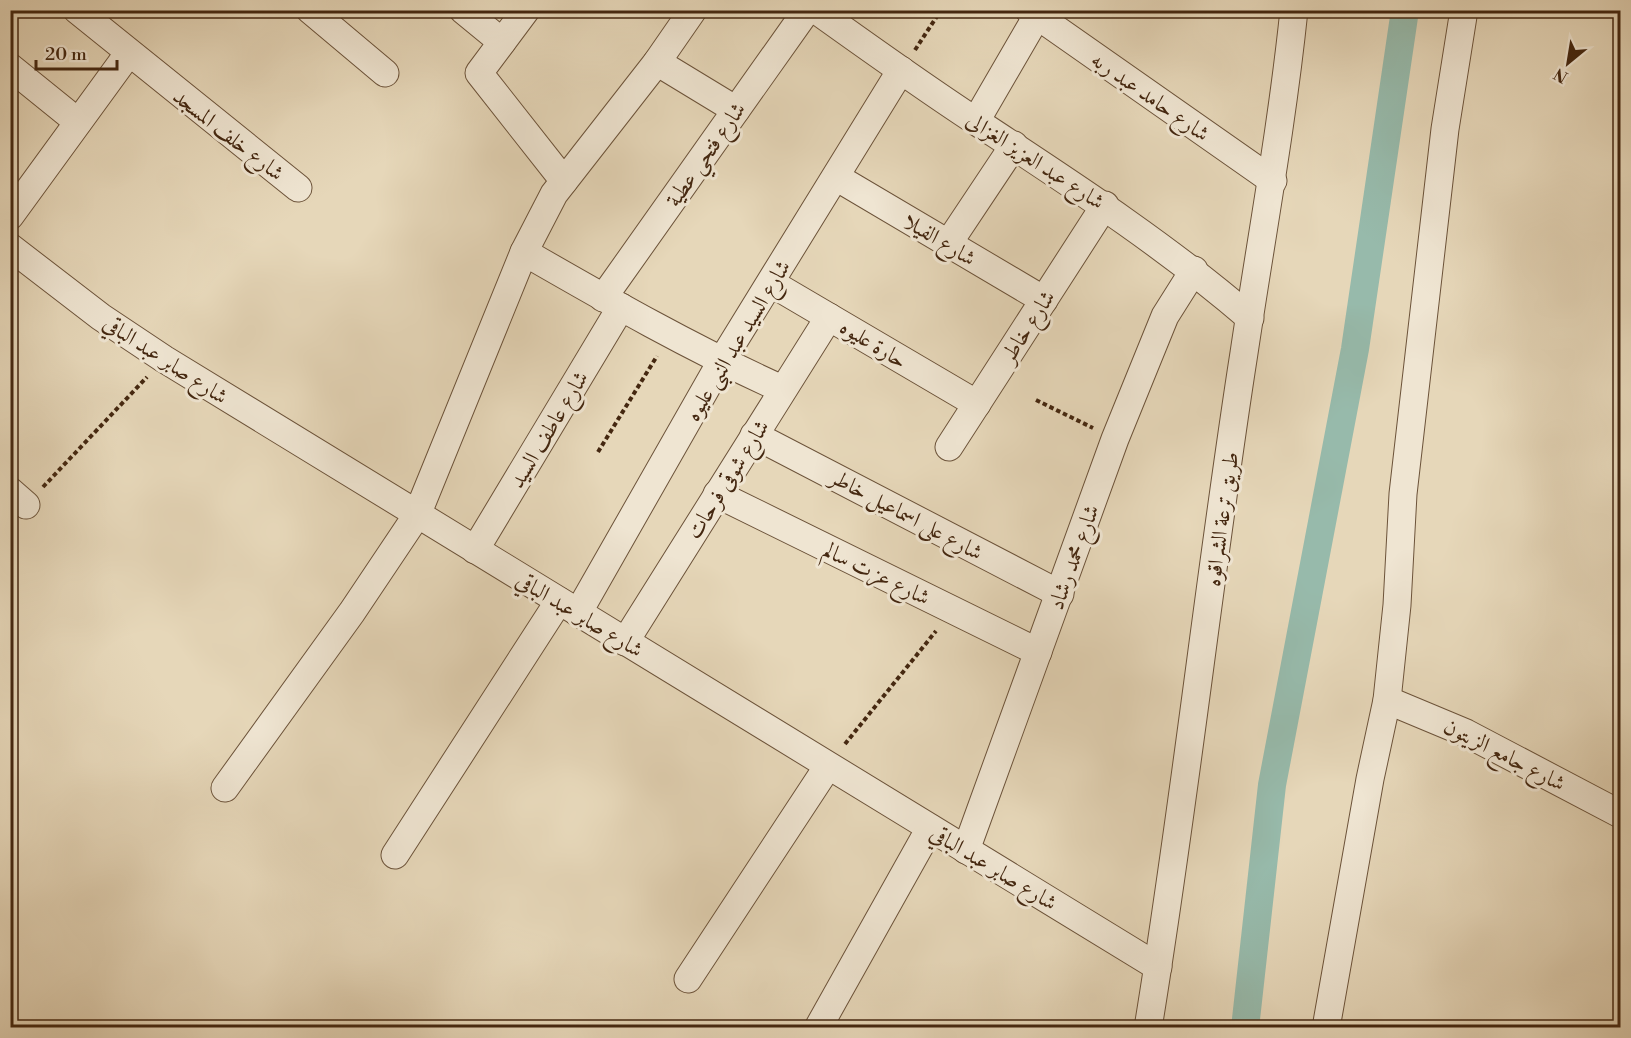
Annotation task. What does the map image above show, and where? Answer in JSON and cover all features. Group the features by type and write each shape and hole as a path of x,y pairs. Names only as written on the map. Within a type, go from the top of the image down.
{"street":[{"name":"شارع خلف المسجد","path":"77,10 297,188"},
{"path":"310,10 385,73"},
{"path":"463,10 502,42"},
{"path":"526,10 479,74 564,181"},
{"path":"225,788 352,612 417,515 524,252 554,194 657,62 693,10"},
{"name":"شارع فتحي عطية","path":"612,303 736,110 807,10"},
{"name":"شارع عبد العزيز الغزالى","path":"816,10 976,121 1105,205 1194,270 1250,318"},
{"path":"1326,1028 1370,779 1387,700 1397,605 1403,494 1445,129 1464,10"},
{"name":"طريق ترعة الشراقوه","path":"1149,1028 1250,318 1273,181 1292,12"},
{"path":"976,121 1033,13"},
{"name":"شارع حامد عبد ربه","path":"1033,13 1273,181"},
{"path":"10,216 129,54"},
{"path":"657,62 736,110"},
{"path":"10,67 78,123"},
{"name":"شارع السيد عبد النبى عليوه","path":"395,855 569,607 901,70"},
{"path":"948,244 1014,145"},
{"name":"شارع الفيلا","path":"836,177 1044,300"},
{"name":"شارع خاطر","path":"950,447 1105,205"},
{"name":"شارع صابر عبد الباقي","path":"10,247 101,317 164,359 1158,967"},
{"path":"524,252 721,362 782,389"},
{"name":"شارع محمد رشاد","path":"966,850 1115,439 1165,315 1194,270"},
{"name":"حارة عليوه","path":"771,283 977,404"},
{"name":"شارع عاطف السيد","path":"475,550 612,303"},
{"name":"شارع شوقى فرحات","path":"625,642 829,316"},
{"name":"شارع على اسماعيل خاطر","path":"754,435 1060,594"},
{"name":"شارع عزت سالم","path":"717,494 1038,652"},
{"name":"شارع جامع الزيتون","path":"1387,700 1466,733 1620,814"},
{"path":"688,979 828,766"},
{"path":"818,1028 930,828"}],"path":[{"path":"901,70 941,10"},
{"path":"598,452 670,334"},
{"path":"18,498 164,359"},
{"path":"1036,400 1115,439"},
{"path":"828,766 952,610"}],"waterway":[{"path":"1245,1028 1272,785 1355,349 1405,10"}]}
